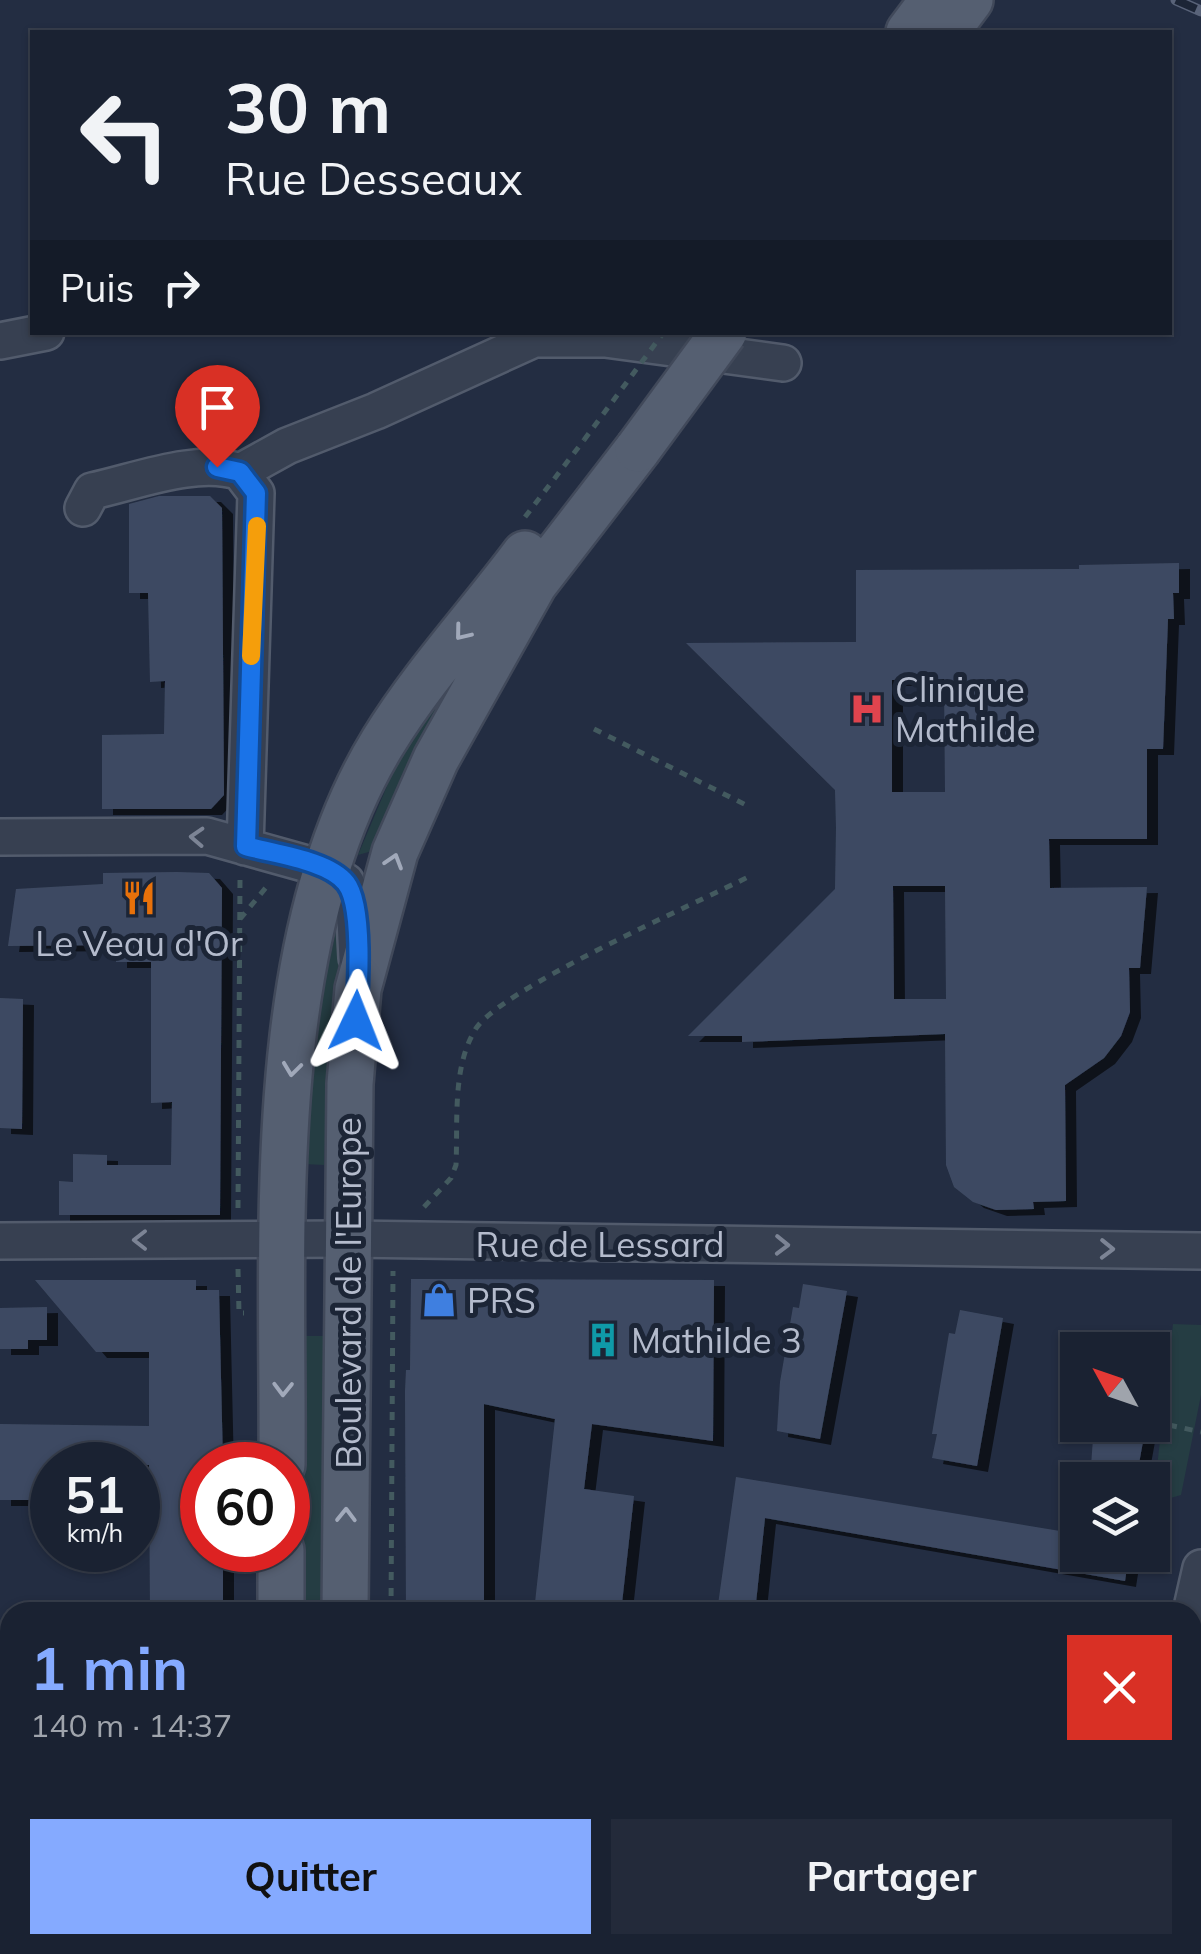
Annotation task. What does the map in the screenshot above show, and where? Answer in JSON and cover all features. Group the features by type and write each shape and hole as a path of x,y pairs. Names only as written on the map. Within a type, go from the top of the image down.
{"main road":[{"path":"912,30 934,0"},
{"path":"948,30 970,0"},
{"path":"609,444 686,335"},
{"path":"609,444 721,335"},
{"name":"Boulevard de l'Europe","path":"282,1442 283,1239 290,1082 308,947 325,869 381,745 428,675 609,444"},
{"name":"Boulevard de l'Europe","path":"345,1602 350,1084 358,989 396,852 436,758 609,444"},
{"path":"280,1602 281,1572"}],"street":[{"path":"0,341 31,335"},
{"path":"240,472 287,446 376,412 534,339 605,339 783,362"},
{"path":"84,508 92,491 217,467 240,472 256,493 246,846"},
{"path":"0,837 206,836 325,869 346,882 354,900 358,989"},
{"name":"Rue de Lessard","path":"0,1241 349,1239 1201,1250"},
{"path":"1194,1602 1201,1568"}],"path":[{"path":"609,444 663,335"},
{"path":"594,728 746,805"},
{"path":"239,1177 240,866 246,846"},
{"path":"240,920 275,872"},
{"path":"414,1213 434,1201 451,1178 460,1076 474,1032 483,1018 524,990 748,877"},
{"name":"Boulevard de l'Europe","path":"391,1602 393,1257"},
{"path":"1170,1426 1201,1432"}],"green space":[{"path":"483,625 384,855 372,851 358,855 398,760"},
{"path":"339,917 345,921 330,1022 324,1165 304,1164 317,1017"},
{"path":"1173,1324 1201,1325 1201,1395 1181,1495 1170,1498 1170,1462 1158,1462 1160,1442 1170,1442"},
{"path":"303,1336 326,1336 325,1602 304,1602 304,1572 310,1572 310,1442 303,1442"}],"building":[{"path":"159,496 210,496 222,508 224,795 211,809 102,809 102,735 164,734 165,681 150,682 148,593 129,593 129,504"},
{"path":"1179,563 1179,593 1173,593 1174,619 1168,619 1163,749 1147,749 1147,839 1049,839 1050,888 1147,887 1140,968 1129,968 1130,1012 1121,1036 1104,1058 1065,1085 1066,1201 1033,1202 1034,1209 996,1210 973,1202 954,1187 946,1165 945,1034 742,1042 742,1036 688,1036 835,889 836,828 835,790 686,643 856,642 856,570 1079,569 1079,565","holes":["944,679 945,792 892,792 892,680","893,886 945,886 946,999 894,999"]},
{"path":"103,873 209,873 222,888 220,1215 59,1215 59,1181 73,1182 73,1154 107,1155 107,1165 171,1165 172,1102 151,1103 151,962 116,962 116,945 8,946 16,889 103,884"},
{"path":"0,998 23,999 22,1129 0,1128"},
{"path":"411,1279 714,1280 713,1441 592,1424 584,1489 634,1496 622,1602 535,1602 555,1419 484,1404 484,1602 406,1602 405,1391 406,1370 410,1370"},
{"path":"35,1280 196,1280 196,1290 219,1290 222,1442 180,1442 180,1572 223,1572 223,1602 150,1602 150,1572 160,1572 160,1442 30,1442 30,1500 0,1500 0,1424 149,1426 149,1352 96,1352"},
{"path":"803,1284 847,1291 820,1439 777,1431 780,1382 793,1307 799,1308"},
{"path":"47,1307 47,1340 28,1340 28,1349 0,1349 0,1308"},
{"path":"960,1310 1003,1318 977,1466 932,1458 937,1434 932,1434 949,1333 955,1334"},
{"path":"1093,1442 1143,1442 1139,1462 1091,1462"},
{"path":"736,1477 1060,1531 1060,1570 765,1518 756,1602 718,1602"},
{"path":"1074,1572 1126,1572 1125,1581"}],"railway":[{"path":"1176,0 1201,11"}],"slow traffic":[{"path":"251,656 257,526"}],"place":[{"name":"Clinique Mathilde","path":"867,709"},
{"name":"Le Veau d'Or","path":"139,898"},
{"name":"PRS","path":"439,1300"},
{"name":"Mathilde 3","path":"603,1340"}],"route":[{"path":"217,467 240,472 256,493 246,846 325,869 346,882 354,900 356,1021"}]}
